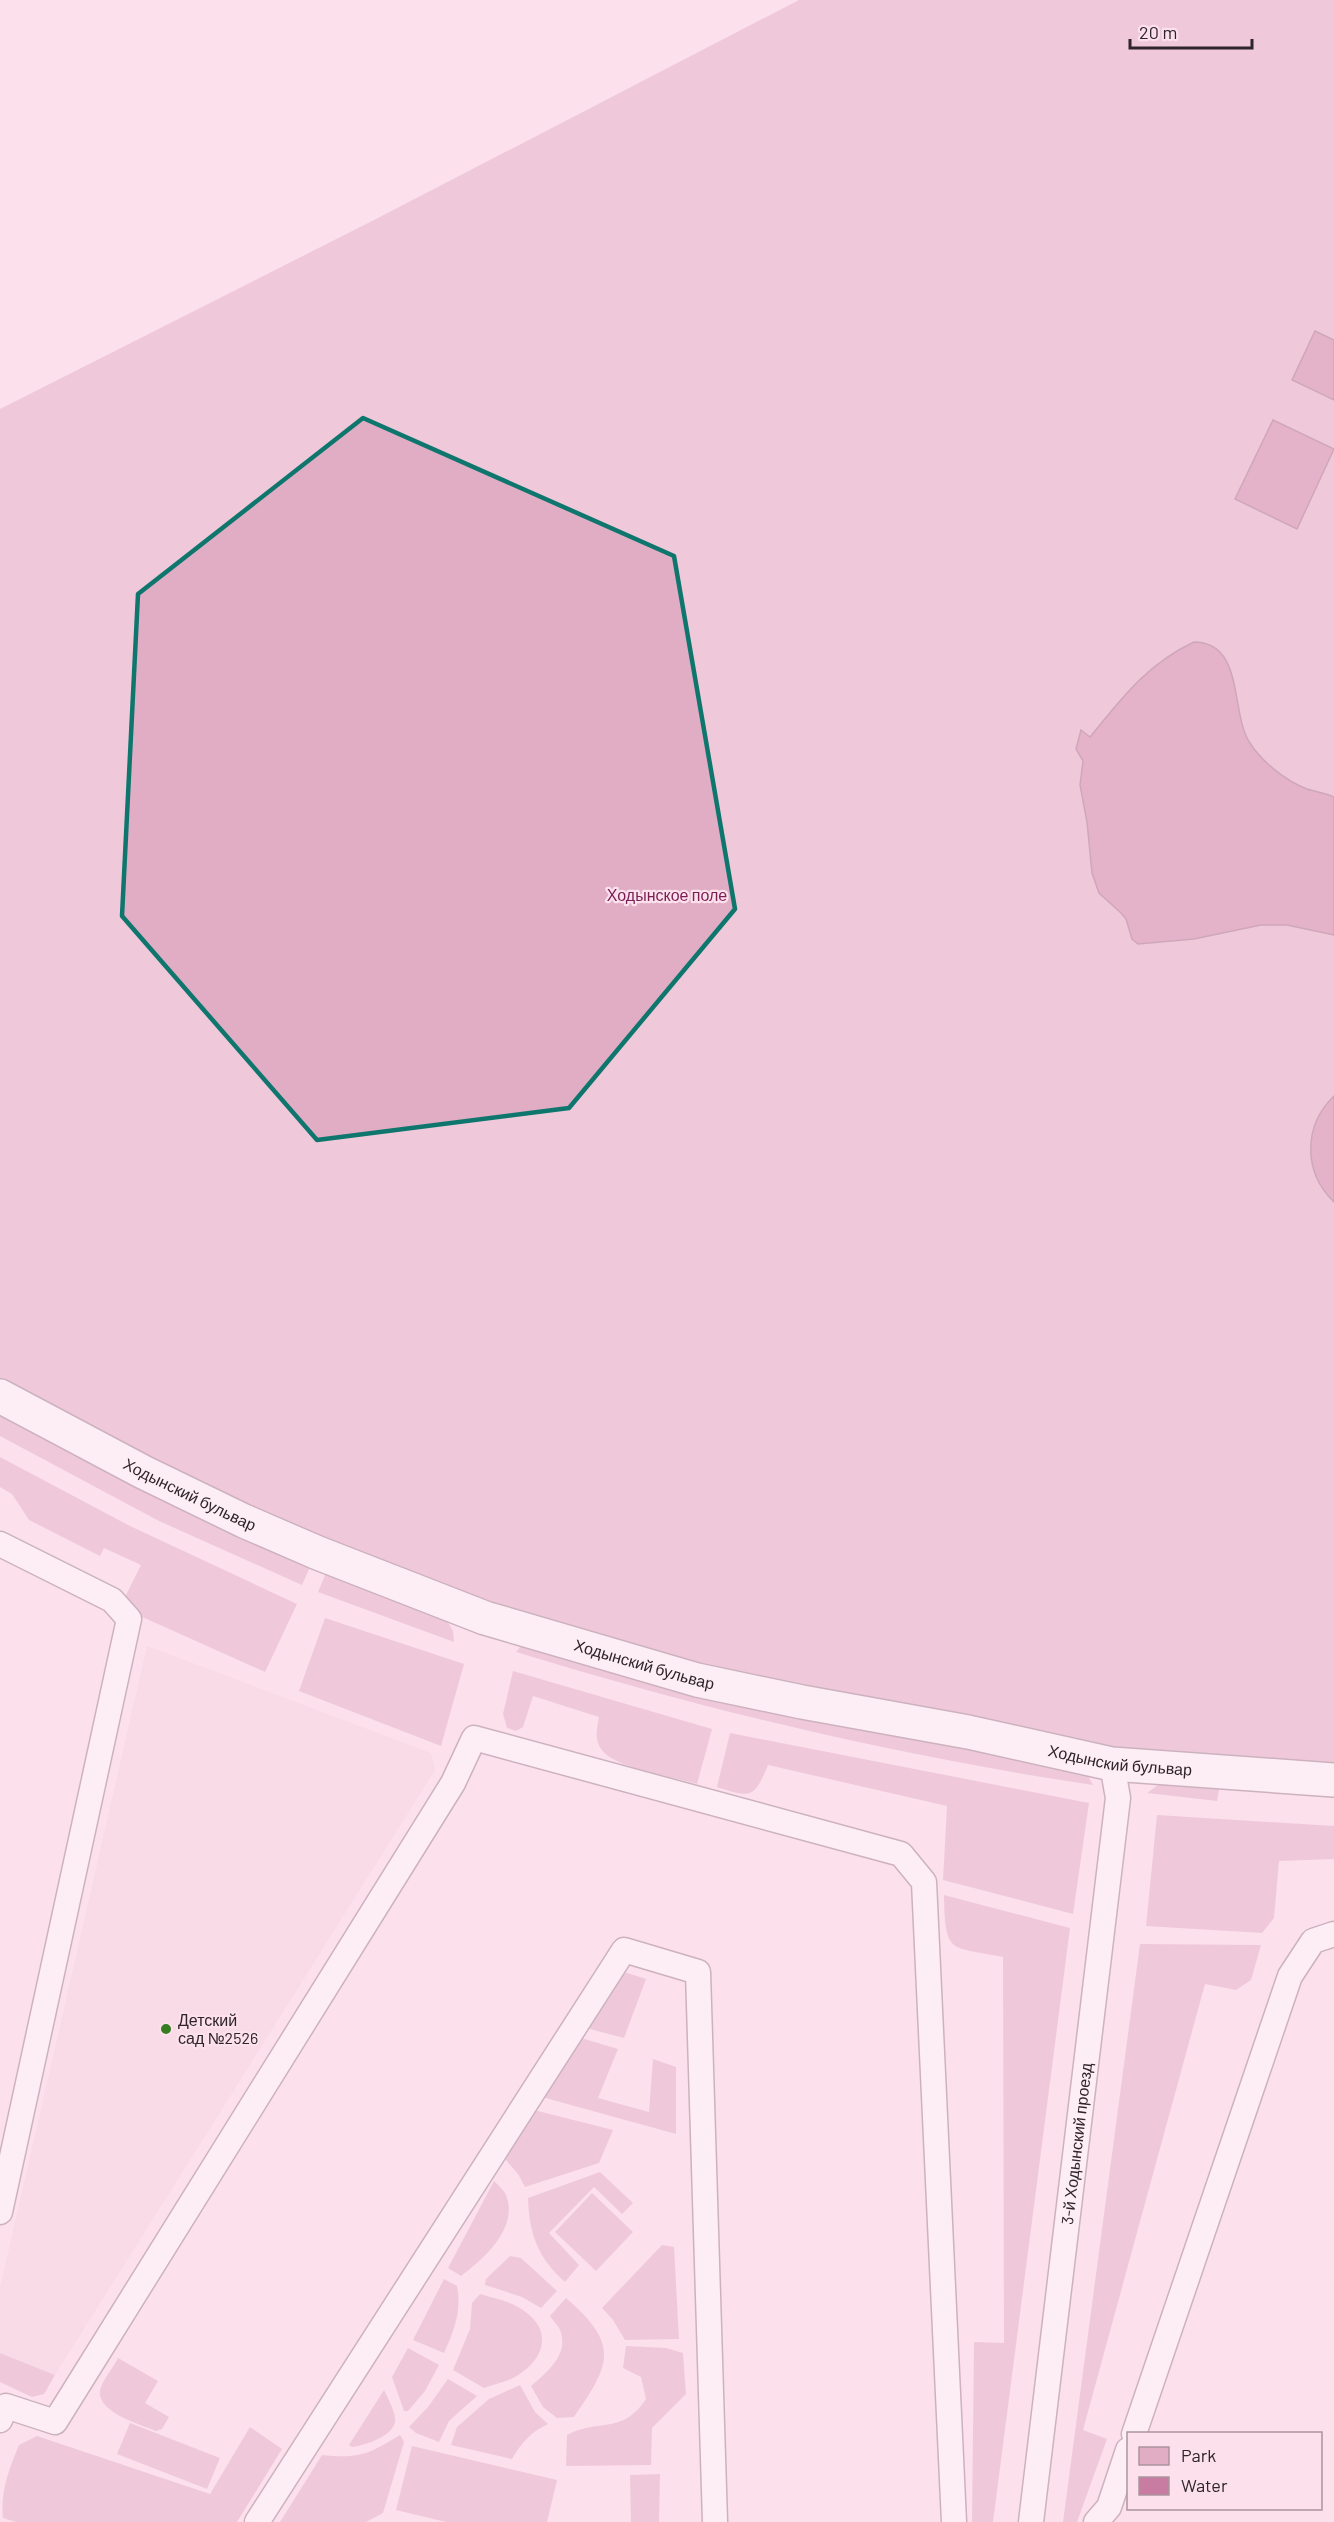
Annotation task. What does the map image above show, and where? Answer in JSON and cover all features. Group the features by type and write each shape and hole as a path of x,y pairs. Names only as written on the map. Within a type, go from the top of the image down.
{"street":[{"name":"Ходынский бульвар","path":"0,1396 143,1472 244,1521 485,1618 697,1680 802,1702 968,1732 1112,1764 1334,1780"}],"lane":[{"path":"0,1544 112,1600 129,1619 0,2212"},
{"path":"2,2410 56,2422 453,1783 474,1738 901,1854 924,1882 954,2522"},
{"name":"3-й Ходынский проезд","path":"1031,2522 1118,1798 1112,1764"},
{"path":"1134,2432 1290,1976 1313,1941 1334,1934"},
{"path":"257,2522 624,1950 698,1972 715,2522"},
{"path":"1096,2522 1109,2507 1127,2453"}],"highlighted area":[{"path":"363,418 674,556 735,909 569,1108 317,1140 122,916 138,594"}],"shaded area":[{"name":"Детский сад №2526","path":"147,1646 431,1753 435,1770 55,2375 0,2353 0,2288"}],"green space":[{"name":"Ходынское поле","path":"799,0 1334,0 1334,1777 1144,1761 817,1699 511,1609 299,1528 171,1470 0,1380 0,409 374,220"},
{"path":"0,1414 182,1510 310,1567 302,1585 159,1521 0,1436"},
{"path":"0,1457 130,1526 297,1604 265,1672 120,1607 141,1565 104,1548 100,1556 29,1520 12,1494 0,1487"},
{"path":"326,1573 447,1621 453,1631 454,1642 318,1592"},
{"path":"325,1618 464,1664 441,1746 299,1691"},
{"path":"522,1645 1087,1774 1093,1785 947,1760 730,1712 516,1652"},
{"path":"513,1671 712,1729 697,1784 618,1762 601,1749 597,1741 599,1717 533,1696 523,1727 516,1731 507,1728 503,1714"},
{"path":"730,1733 1089,1803 1073,1914 943,1880 947,1806 768,1765 759,1784 750,1793 737,1793 717,1787"},
{"path":"1162,1782 1220,1785 1217,1801 1147,1793"},
{"path":"1157,1815 1334,1826 1334,1859 1279,1861 1274,1918 1262,1933 1146,1926"},
{"path":"944,1895 1070,1928 993,2522 972,2522 974,2342 1004,2343 1003,1957 961,1949 954,1945 946,1929"},
{"path":"1140,1944 1261,1945 1251,1980 1236,1990 1205,1984 1083,2430 1107,2439 1077,2522 1063,2522"},
{"path":"621,1971 646,1979 624,2038 586,2028"},
{"path":"581,2038 618,2049 598,2098 649,2112 653,2059 676,2067 676,2134 542,2097"},
{"path":"534,2110 613,2130 599,2163 525,2187 518,2174 505,2159"},
{"path":"600,2172 633,2203 622,2214 594,2187 549,2233 579,2265 565,2282 548,2264 537,2244 530,2223 528,2198"},
{"path":"494,2181 506,2195 509,2207 504,2231 489,2252 461,2276 448,2268"},
{"path":"592,2193 633,2232 596,2271 555,2232"},
{"path":"662,2245 674,2247 679,2339 625,2340 613,2320 602,2308"},
{"path":"510,2256 521,2258 557,2291 541,2308 522,2297 485,2285 486,2279"},
{"path":"444,2279 457,2286 458,2312 444,2353 413,2340"},
{"path":"480,2294 508,2302 528,2314 536,2322 542,2341 535,2360 526,2369 511,2379 484,2388 453,2370 470,2329 472,2303"},
{"path":"566,2298 595,2328 602,2342 604,2354 602,2368 596,2382 574,2417 557,2418 543,2407 531,2386 549,2370 559,2356 561,2333 550,2316"},
{"path":"626,2346 666,2348 683,2353 686,2394 652,2428 651,2465 566,2466 567,2435 590,2427 619,2422 637,2410 646,2399 641,2377 623,2368"},
{"path":"408,2348 439,2365 425,2391 408,2411 404,2411 392,2377"},
{"path":"0,2353 55,2375 44,2394 32,2397 0,2382"},
{"path":"118,2358 158,2381 145,2403 169,2417 162,2429 156,2431 129,2420 110,2410 104,2403 100,2395 101,2387"},
{"path":"448,2379 477,2396 449,2421 439,2442 416,2433 409,2427 428,2407"},
{"path":"520,2385 535,2412 548,2424 527,2438 512,2459 451,2445 457,2427 489,2399"},
{"path":"384,2390 395,2417 392,2429 380,2438 352,2447 349,2445"},
{"path":"130,2423 220,2458 207,2489 117,2454"},
{"path":"250,2427 282,2449 237,2522 16,2522 3,2518 4,2490 19,2445 37,2436 210,2494"},
{"path":"400,2435 404,2442 383,2513 366,2522 280,2522 322,2455 363,2454"},
{"path":"412,2446 557,2480 547,2522 446,2522 396,2510"},
{"path":"660,2474 659,2522 631,2522 630,2475"}],"water":[{"path":"1315,331 1334,340 1334,400 1292,380"},
{"path":"1273,420 1334,449 1297,529 1235,499"},
{"path":"1194,642 1210,645 1221,654 1229,666 1244,730 1250,743 1261,757 1291,781 1307,789 1334,797 1334,935 1287,925 1261,925 1194,939 1138,944 1132,939 1126,919 1099,893 1092,873 1087,822 1080,785 1083,761 1076,749 1081,730 1090,737 1149,671"},
{"path":"1334,1096 1334,1202 1317,1177 1312,1163 1311,1149 1312,1135 1317,1121"}],"place":[{"name":"Детский сад №2526","path":"166,2029"}]}
